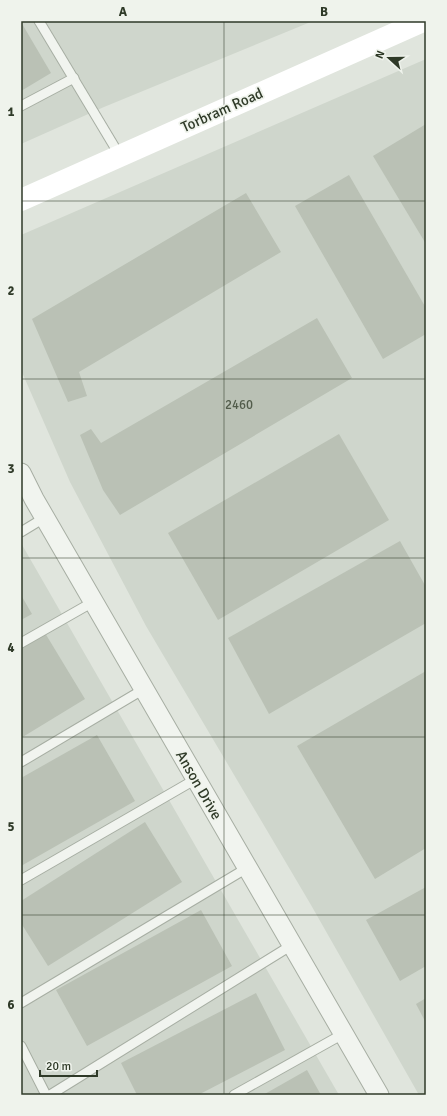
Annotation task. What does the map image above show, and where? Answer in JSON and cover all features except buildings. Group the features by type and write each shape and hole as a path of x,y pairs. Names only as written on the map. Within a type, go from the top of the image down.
{"main road":[{"name":"Torbram Road","path":"21,200 423,21"}],"street":[{"name":"Anson Drive","path":"21,473 44,518 379,1095"}],"lane":[{"path":"39,21 120,156"},
{"path":"21,106 74,78"},
{"path":"21,532 44,518"},
{"path":"21,642 93,602"},
{"path":"21,762 144,689"},
{"path":"21,880 196,779"},
{"path":"21,1003 247,868"},
{"path":"50,1095 292,945"},
{"path":"234,1095 343,1034"},
{"path":"21,1046 46,1095"}],"shaded area":[{"path":"21,21 313,21 104,107 21,144"},
{"path":"426,59 426,1095 419,1095 311,905 146,626 70,482 21,370 21,235"},
{"path":"21,543 90,663 339,1095 21,1095"}]}
